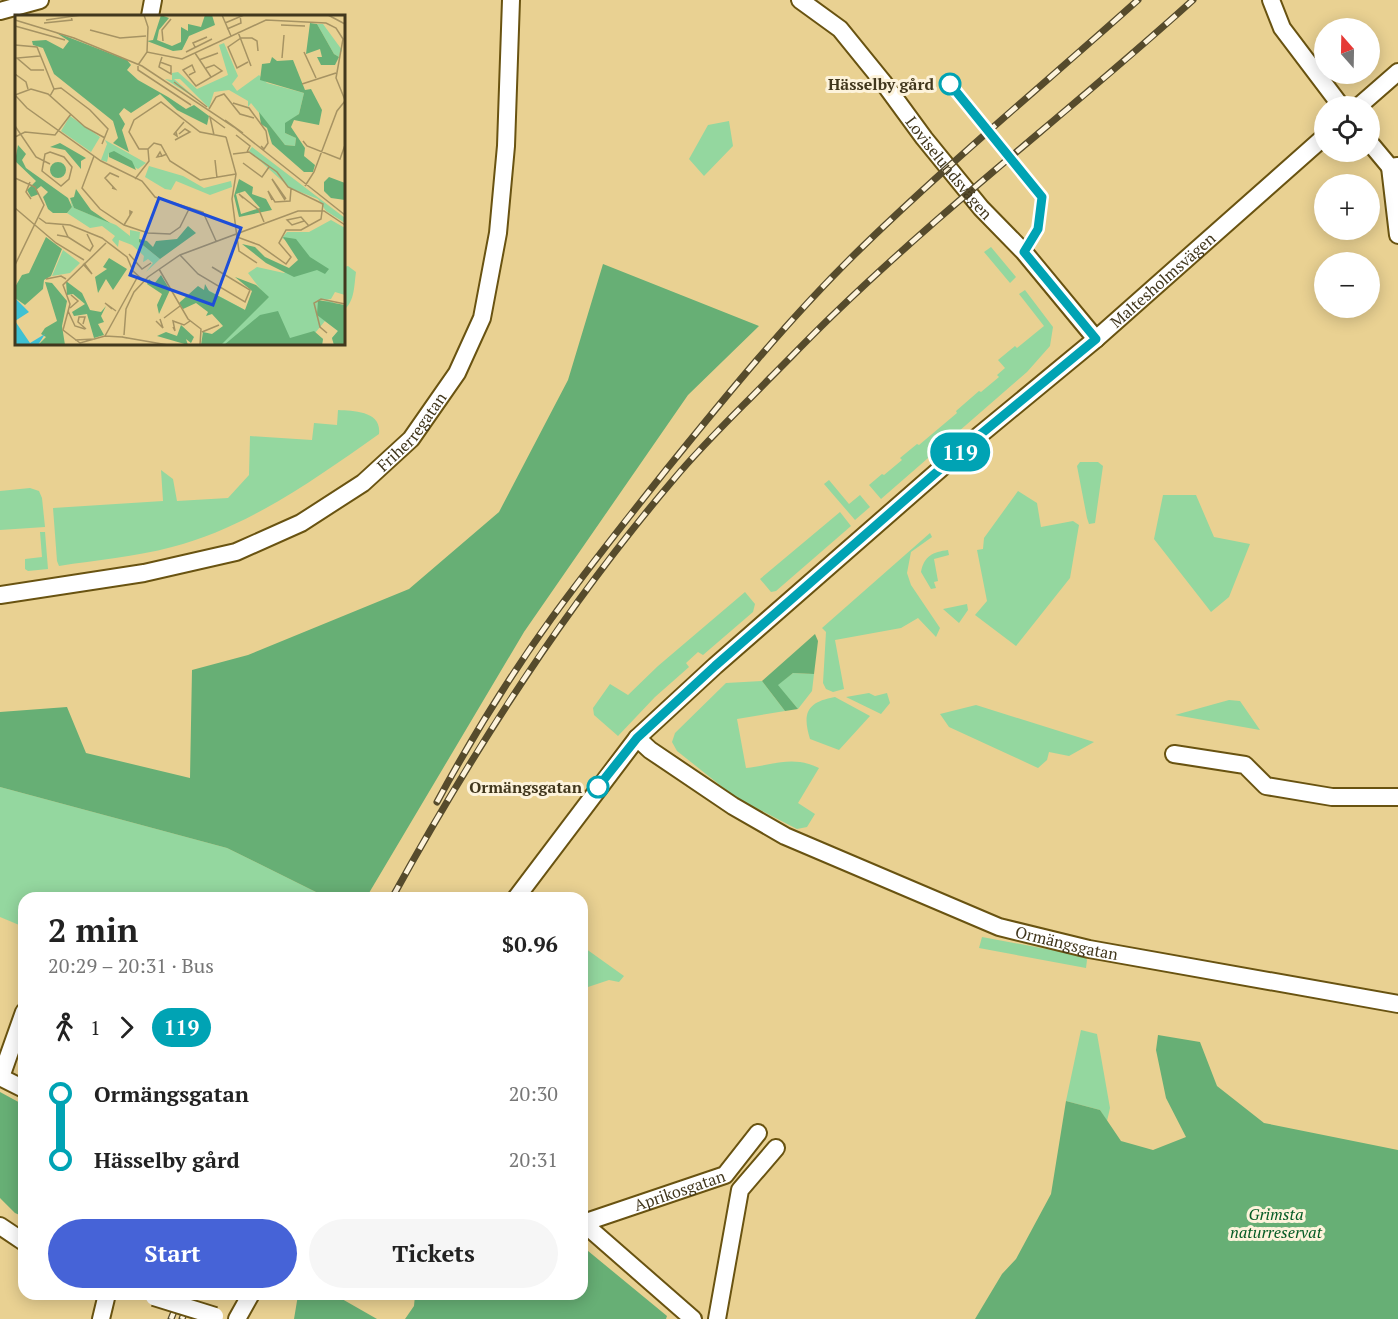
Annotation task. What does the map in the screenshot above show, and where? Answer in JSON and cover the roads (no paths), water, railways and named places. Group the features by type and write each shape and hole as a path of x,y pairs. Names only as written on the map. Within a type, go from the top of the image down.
{"street":[{"path":"2,10 40,0"},
{"path":"150,15 153,0"},
{"name":"Friherregatan","path":"0,595 144,573 236,552 302,523 363,483 411,439 458,373 482,318 498,233 506,146 511,0"},
{"name":"Loviselundsvägen","path":"800,0 840,29 981,208 1024,252 1096,339"},
{"path":"1271,0 1282,28 1333,96"},
{"path":"1370,96 1398,72"},
{"name":"Maltesholmsvägen","path":"521,892 637,738 715,666 970,443 1096,339 1314,146"},
{"path":"1380,153 1394,166 1398,235"},
{"name":"Ormängsgatan","path":"637,738 650,750 733,806 785,836 999,927 1089,949 1398,1004"},
{"path":"1174,754 1245,765 1266,786 1332,797 1398,797"},
{"path":"18,1028 0,1077 18,1086"},
{"name":"Aprikosgatan","path":"588,1220 724,1175 758,1133"},
{"name":"Aprikosgatan","path":"717,1319 740,1190 776,1148"},
{"path":"0,1226 18,1238"},
{"name":"Aprikosgatan","path":"588,1227 693,1319"},
{"path":"101,1319 106,1300"},
{"path":"163,1300 219,1318"},
{"path":"237,1319 248,1300"}],"railway":[{"path":"437,802 491,709 551,619 666,470 780,333 829,280 888,222 1138,0"},
{"path":"395,892 455,789 522,682 595,578 685,466 721,427 878,272 1193,0"},
{"path":"171,1319 179,1300"},
{"path":"182,1319 189,1300"}],"place":[{"name":"Hässelby gård","path":"950,84"},
{"name":"Ormängsgatan","path":"598,787"}],"park label":[{"name":"Grimsta naturreservat","path":"1276,1223"}]}
